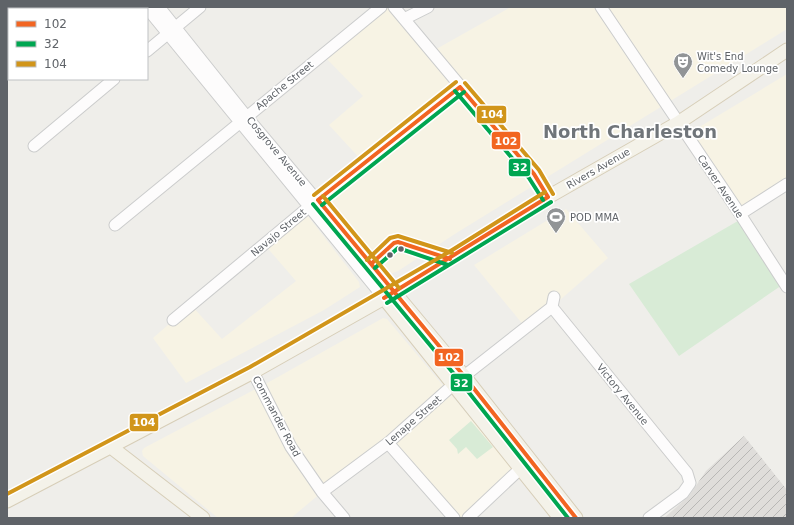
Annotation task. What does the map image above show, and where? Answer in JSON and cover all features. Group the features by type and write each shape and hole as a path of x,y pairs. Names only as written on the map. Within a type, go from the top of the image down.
{"main road":[{"name":"Rivers Avenue","path":"7,501 253,372 389,295 548,197 678,123 787,50"},
{"name":"Cosgrove Avenue","path":"389,295 576,518"},
{"name":"Cosgrove Avenue","path":"459,380 520,470 560,518"},
{"path":"111,447 196,516"}],"street":[{"name":"Cosgrove Avenue","path":"159,7 172,30 242,119 314,203 389,295"},
{"path":"148,50 200,7"},
{"name":"Apache Street","path":"115,224 381,7"},
{"path":"394,7 534,174 548,197"},
{"path":"404,19 428,7"},
{"name":"Carver Avenue","path":"604,8 787,287"},
{"name":"Cosgrove Avenue","path":"148,9 172,30"},
{"path":"34,146 113,80"},
{"name":"Navajo Street","path":"173,320 314,203 460,87"},
{"path":"740,214 787,184"},
{"name":"Lenape Street","path":"322,492 388,443 459,380 553,302"},
{"name":"Victory Avenue","path":"553,302 687,473 690,483 683,493 649,518"},
{"name":"Commander Road","path":"253,372 291,447 322,492 344,518"},
{"path":"388,443 454,518"},
{"path":"468,518 520,470"}],"shaded area":[{"path":"381,7 394,7 431,52 511,7 601,7 603,10 608,7 787,7 787,29 458,232 398,271 390,274 384,271 372,254 323,195 364,163 329,125 363,96 323,55"},
{"path":"787,74 787,184 740,214 686,135"},
{"path":"566,209 608,258 552,307 525,327 474,265"},
{"path":"304,211 359,282 360,287 324,310 186,383 153,338 191,305 222,339 296,281 264,244"},
{"path":"383,318 387,319 515,471 467,518 454,518 388,443 322,492 291,518 218,518 143,456 142,451 144,448 269,382"},
{"path":"744,436 787,490 786,518 664,518 689,496 706,471"}],"green space":[{"path":"743,218 785,283 679,356 629,284"},
{"path":"471,421 493,447 477,459 466,447 458,454 457,449 449,440"}],"transit line":[{"name":"104","path":"314,195 456,82"},
{"name":"104","path":"465,83 539,170 553,194"},
{"name":"102","path":"460,87 534,174 548,197"},
{"name":"102","path":"318,200 460,87"},
{"name":"32","path":"455,91 529,178 543,200"},
{"name":"32","path":"322,205 464,92"},
{"name":"104","path":"7,494 250,367 449,252 545,192"},
{"name":"104","path":"323,196 399,288"},
{"name":"102","path":"384,298 548,197"},
{"name":"102","path":"318,200 464,376 576,518"},
{"name":"32","path":"387,303 551,202"},
{"name":"32","path":"313,204 459,380 568,518"},
{"name":"104","path":"367,260 390,238 398,236 452,253"},
{"name":"102","path":"371,264 394,243 398,242 450,259"},
{"name":"32","path":"375,268 398,248 448,265"}],"place":[{"name":"Wit's End Comedy Lounge","path":"683,79"},
{"name":"POD MMA","path":"556,234"}],"district":[{"name":"North Charleston","path":"630,132"}]}
